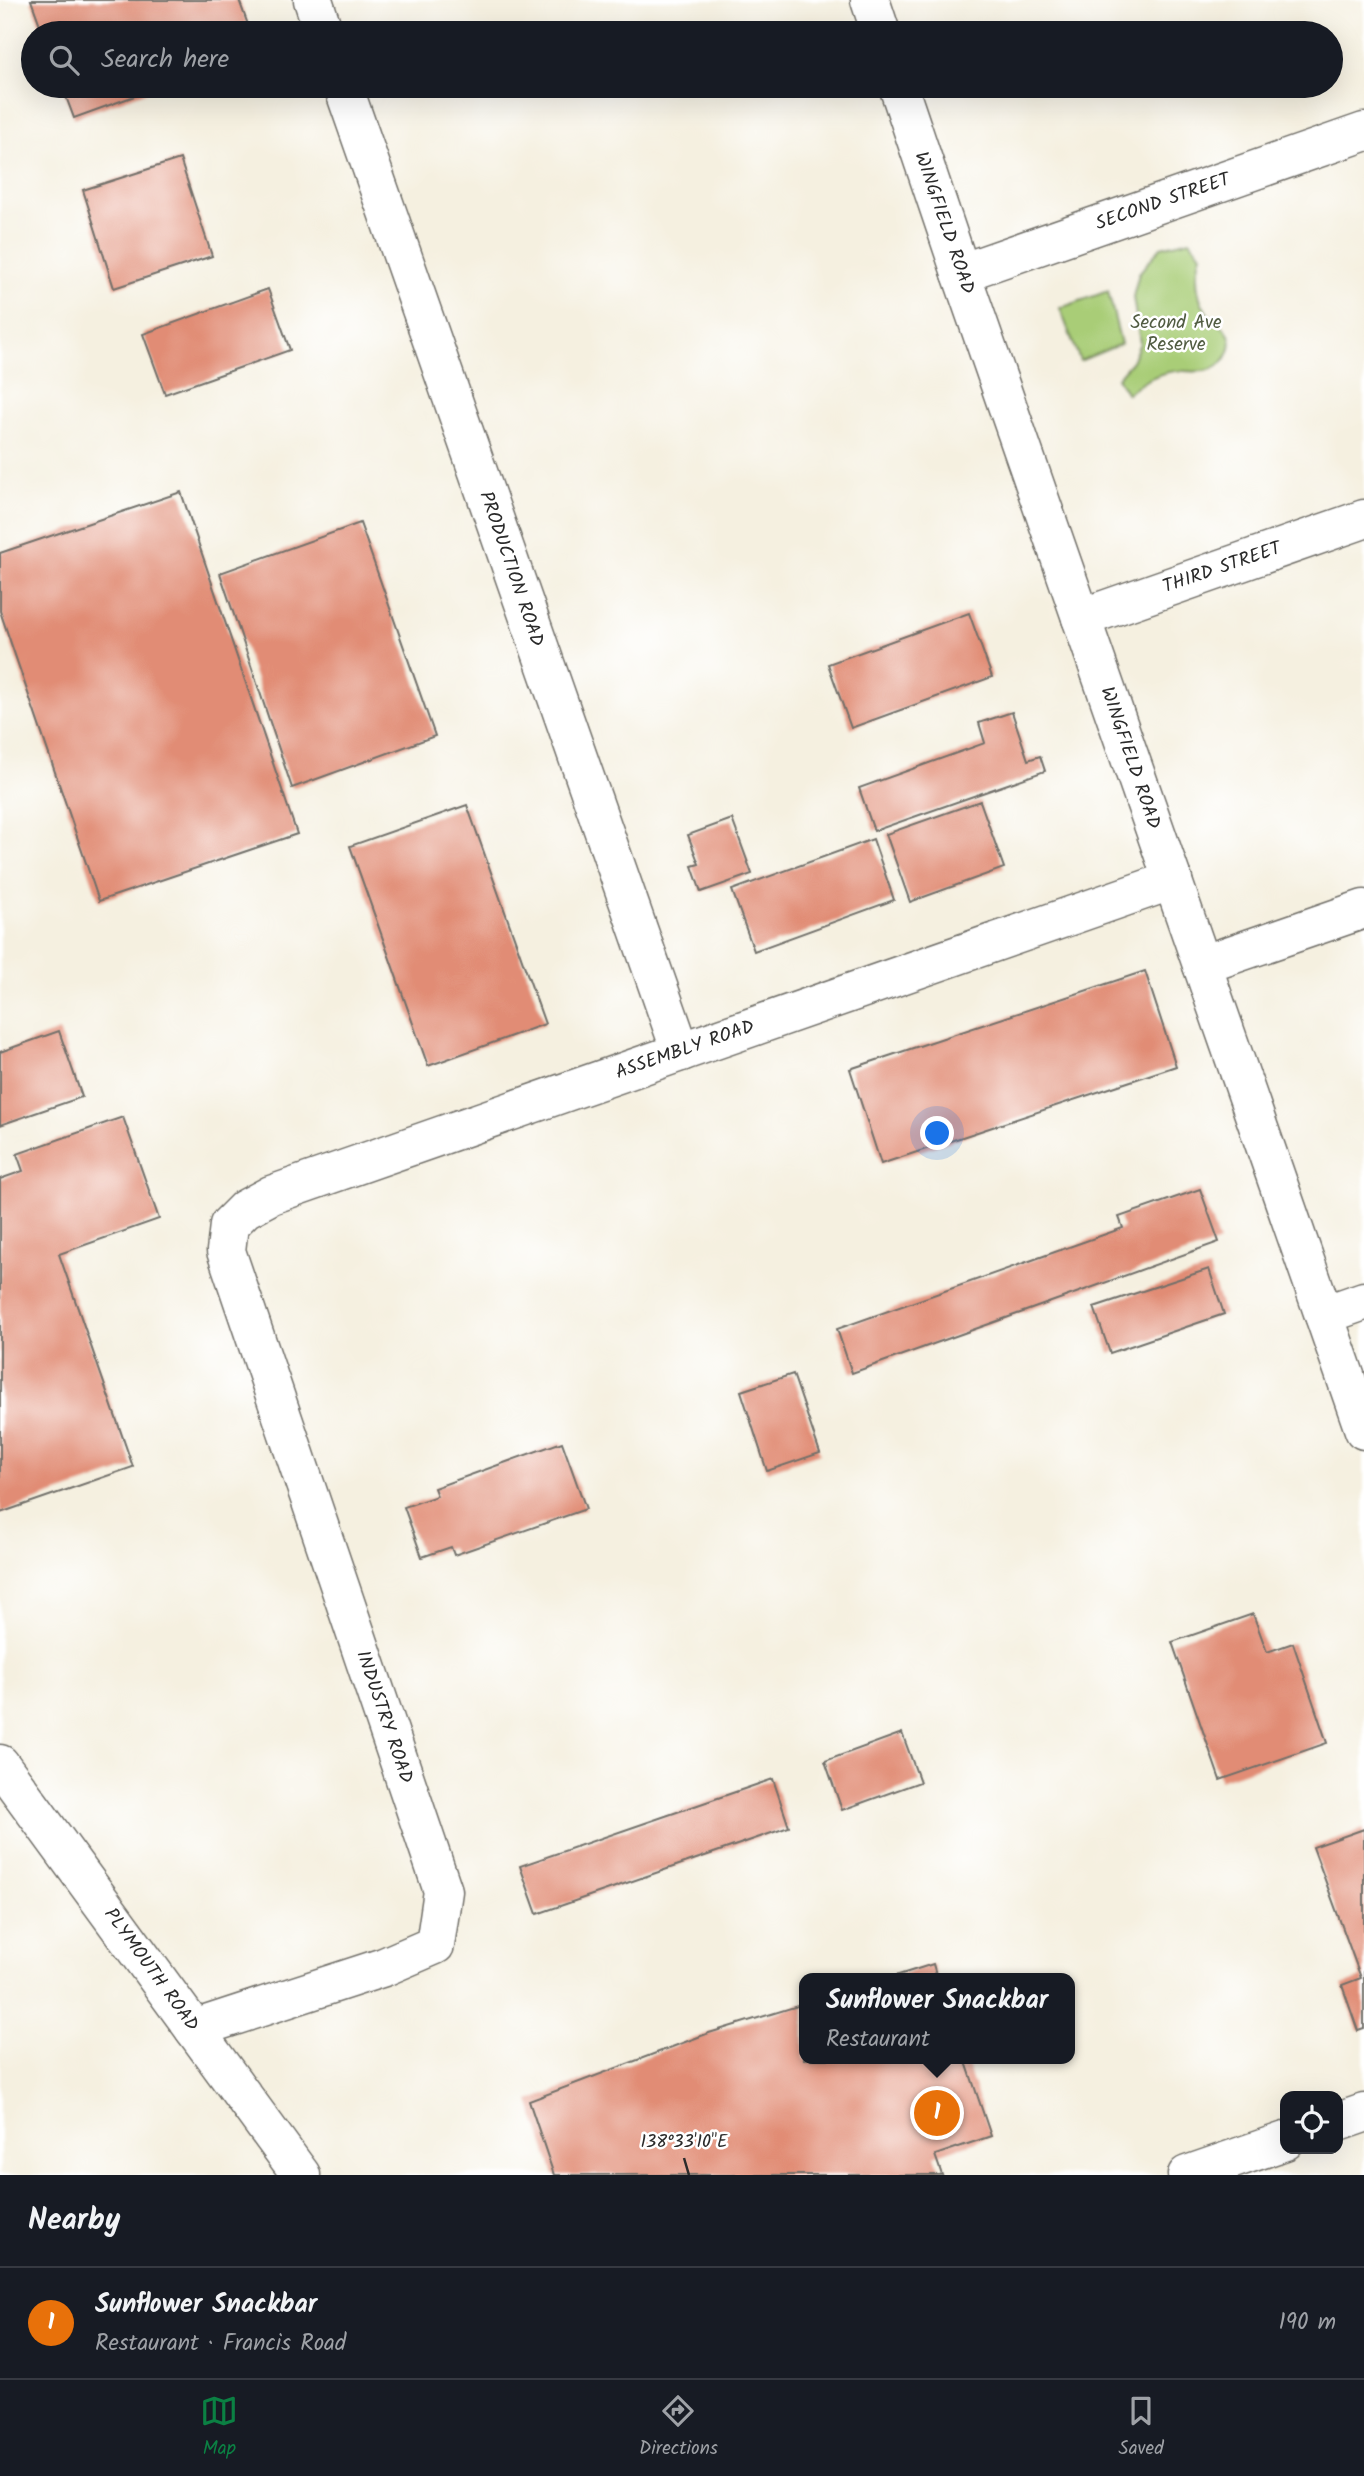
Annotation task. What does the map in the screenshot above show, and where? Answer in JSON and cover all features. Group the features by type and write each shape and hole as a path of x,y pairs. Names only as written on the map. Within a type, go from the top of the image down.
{"street":[{"path":"313,0 320,21"},
{"path":"870,0 877,21"},
{"name":"PRODUCTION ROAD","path":"347,98 681,1052"},
{"name":"WINGFIELD ROAD","path":"902,98 1364,1430"},
{"name":"SECOND STREET","path":"961,274 1364,132"},
{"name":"THIRD STREET","path":"1081,618 1364,519"},
{"name":"ASSEMBLY ROAD","path":"226,1251 229,1225 245,1209 271,1195 1173,880"},
{"path":"1202,965 1364,909"},
{"name":"INDUSTRY ROAD","path":"194,2029 384,1967 435,1945 443,1891 226,1251"},
{"path":"1324,1315 1364,1301"},
{"name":"PLYMOUTH ROAD","path":"0,1765 302,2175"},
{"path":"1343,2120 1364,2113"},
{"path":"1187,2175 1280,2143"}],"green space":[{"name":"Second Ave Reserve","path":"1190,240 1201,254 1197,276 1202,304 1229,335 1229,352 1222,362 1212,369 1161,374 1143,382 1127,394 1117,378 1132,361 1140,343 1133,297 1139,273 1161,247"},
{"path":"1108,291 1121,344 1080,361 1060,308"}],"building":[{"path":"31,0 239,0 247,21 39,21"},
{"path":"66,98 129,98 74,118"},
{"path":"180,159 212,256 114,288 83,190"},
{"path":"268,289 290,350 165,394 143,334"},
{"path":"181,492 297,834 99,901 0,611 0,553"},
{"path":"360,523 435,736 292,788 220,573"},
{"path":"969,613 992,677 851,728 828,664"},
{"path":"1012,712 1028,760 1040,756 1045,771 874,831 859,788 985,743 979,723"},
{"path":"980,801 1004,868 910,902 886,834"},
{"path":"467,805 545,1024 428,1066 350,846"},
{"path":"732,819 752,874 701,892 692,866 699,864 688,835"},
{"path":"873,839 894,900 754,951 732,890"},
{"path":"1145,971 1176,1066 881,1164 850,1069"},
{"path":"59,1031 82,1097 0,1125 0,1052"},
{"path":"123,1117 159,1219 59,1254 133,1467 0,1513 0,1179 23,1171 17,1154"},
{"path":"1200,1189 1219,1242 852,1373 837,1329 1123,1228 1119,1217"},
{"path":"1209,1269 1224,1314 1110,1353 1094,1307"},
{"path":"793,1374 820,1453 767,1471 741,1391"},
{"path":"562,1442 586,1509 454,1555 451,1547 422,1557 404,1507 437,1496 434,1488"},
{"path":"1253,1614 1267,1652 1293,1643 1327,1743 1220,1780 1172,1642"},
{"path":"902,1733 920,1782 842,1810 825,1761"},
{"path":"773,1779 789,1827 537,1914 520,1866"},
{"path":"1364,1829 1364,2029 1358,2031 1342,1985 1361,1978 1313,1847"},
{"path":"933,1964 936,1973 905,1973"},
{"path":"799,2006 799,2064 967,2064 991,2136 935,2155 942,2175 554,2175 529,2101 709,2033"}],"place":[{"name":"Sunflower Snackbar","path":"937,2113"}]}
